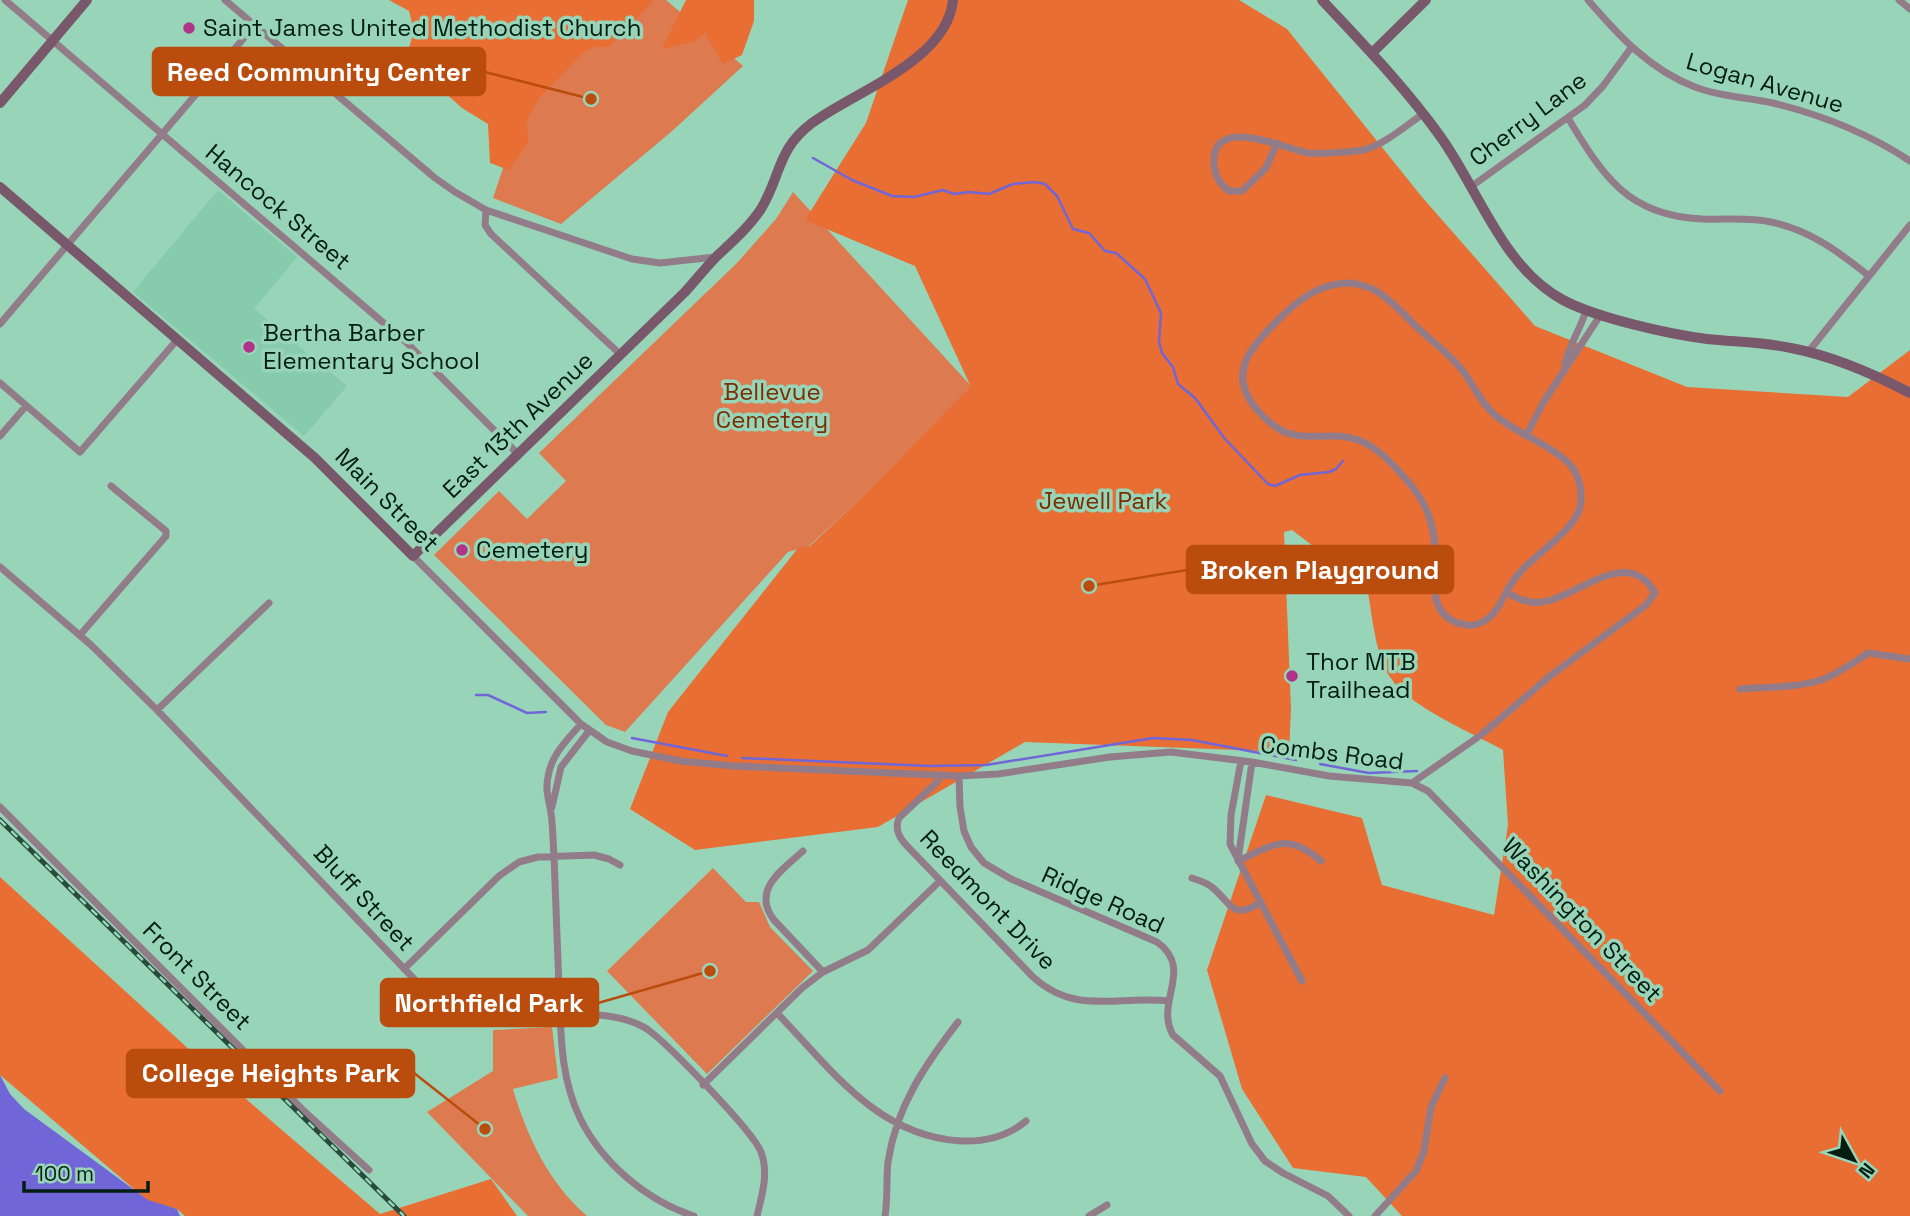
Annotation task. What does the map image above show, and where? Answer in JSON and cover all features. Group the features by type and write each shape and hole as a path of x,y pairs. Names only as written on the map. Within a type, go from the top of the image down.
{"street":[{"name":"Hancock Street","path":"5,0 406,342 518,454"},
{"path":"0,103 88,0"},
{"path":"225,0 441,182 486,210 648,262 689,262 716,257"},
{"name":"East 13th Avenue","path":"414,556 743,232 761,208 780,161 794,138 824,115 924,52 943,29 950,16 953,0"},
{"path":"1322,0 1372,53 1423,114 1472,186 1506,245 1525,271 1553,294 1586,310 1687,336 1809,351 1863,370 1910,393"},
{"path":"1372,53 1426,0"},
{"name":"Logan Avenue","path":"1588,0 1631,48 1667,73 1695,87 1728,97 1772,103 1825,118 1872,138 1910,161"},
{"path":"1899,0 1910,9"},
{"path":"0,324 255,25"},
{"name":"Cherry Lane","path":"1472,186 1568,118 1604,86 1631,48"},
{"path":"1277,143 1266,169 1242,191 1229,191 1218,181 1214,156 1219,144 1232,138 1255,138 1277,143 1311,153 1362,150 1376,145 1423,114"},
{"path":"1568,118 1603,173 1638,202 1671,216 1773,222 1825,243 1869,276"},
{"name":"Main Street","path":"0,187 314,458 589,731 607,742 632,751 695,763 941,775"},
{"path":"486,210 485,225 491,234 621,355"},
{"path":"1809,351 1910,225"},
{"path":"1331,284 1361,285 1384,297 1447,353 1492,414 1525,436 1569,464 1578,478 1580,504 1576,518 1522,570 1493,614 1474,625 1460,623 1443,612 1434,594 1432,528 1416,491 1375,448 1362,441 1348,437 1294,435 1277,428 1260,413 1246,395 1243,369 1256,343 1306,296 1331,284"},
{"path":"1563,372 1569,346 1586,310"},
{"path":"1525,436 1601,314"},
{"path":"0,383 80,452 177,340"},
{"path":"0,436 26,406"},
{"path":"80,635 166,536 166,531 111,486"},
{"name":"Bluff Street","path":"0,567 80,635 157,710 437,1003 459,1014 487,1018 613,1016 637,1024 657,1037 740,1123 760,1151 765,1182 757,1216"},
{"name":"Combs Road","path":"941,775 998,774 1152,752 1186,753 1362,780 1412,783 1481,735 1550,676 1646,605 1655,593 1641,579 1626,573 1617,573 1591,582 1552,601 1542,603 1525,601 1506,592"},
{"path":"157,710 269,603"},
{"path":"1740,689 1811,683 1832,676 1868,653 1910,659"},
{"path":"581,724 555,755 550,765 546,792 551,811 560,1016 567,1083 588,1134 614,1166 635,1185 665,1204 694,1216"},
{"path":"551,811 561,767 589,731"},
{"path":"1241,761 1229,832 1230,844 1302,981"},
{"path":"1238,861 1252,762"},
{"name":"Reedmont Drive","path":"941,775 937,782 902,813 897,823 901,838 1033,977 1052,992 1082,1001 1169,1001"},
{"name":"Ridge Road","path":"959,776 964,831 971,847 984,863 1011,879 1162,946 1171,957 1175,974 1167,1013 1169,1028 1179,1042 1220,1076 1258,1154 1273,1168 1328,1196 1349,1216"},
{"name":"Washington Street","path":"1412,783 1429,790 1720,1091"},
{"name":"Front Street","path":"0,807 303,1110 369,1170"},
{"path":"1238,861 1274,846 1293,843 1308,850 1321,861"},
{"path":"803,851 774,879 766,892 765,900 770,914 823,972"},
{"path":"404,969 509,868 527,859 594,855 620,865"},
{"path":"1192,878 1211,886 1239,911 1249,910 1260,903"},
{"path":"703,1085 802,988 823,972 868,950 940,881"},
{"path":"777,1013 856,1095 896,1125 939,1139 967,1141 1003,1136 1026,1121"},
{"path":"885,1216 888,1162 896,1125 918,1078 958,1022"},
{"path":"1376,1216 1416,1171 1424,1151 1431,1107 1445,1078"},
{"path":"1089,1216 1107,1205"}],"shaded area":[{"name":"Bertha Barber Elementary School","path":"218,190 297,257 254,309 347,386 304,436 133,292"},
{"path":"0,1075 10,1094 24,1109 148,1200 177,1209 180,1216 0,1216"}],"green space":[{"path":"389,0 654,0 610,46 585,51 539,98 527,119 528,142 509,170 490,163 488,124 462,108 406,58 414,31 409,11"},
{"path":"459,0 666,0 743,66 671,132 561,224 493,198 515,132"},
{"path":"686,0 754,0 754,21 742,55 723,64 705,33 695,41 661,50"},
{"name":"Jewell Park","path":"908,0 1239,0 1287,29 1422,197 1535,326 1687,387 1848,397 1910,350 1910,1216 1402,1216 1366,1177 1293,1168 1242,1089 1207,970 1266,795 1362,818 1382,885 1494,915 1508,825 1503,750 1426,709 1399,688 1390,677 1381,657 1367,587 1292,530 1284,532 1291,709 1289,752 1025,742 878,827 695,850 630,809 668,712 798,548 810,546 971,387 915,266 805,220 866,123"},
{"name":"Bellevue Cemetery","path":"793,192 972,387 809,546 788,552 625,732 606,725 434,555 499,491 527,519 566,481 539,453 737,263 776,219"},
{"path":"713,868 746,902 759,902 770,927 813,971 707,1074 607,971"},
{"path":"0,877 204,1063 380,1214 491,1179 517,1216 185,1216 177,1209 148,1201 0,1075"},
{"path":"552,1027 558,1078 513,1089 541,1158 561,1189 587,1216 528,1216 427,1112 493,1071 493,1030"}],"waterway":[{"path":"813,158 852,180 892,196 914,197 943,190 954,194 989,194 1013,184 1045,184 1057,196 1073,229 1089,233 1105,251 1116,253 1145,279 1161,313 1159,342 1162,353 1173,367 1178,384 1195,398 1225,439 1268,484 1275,486 1300,475 1329,472 1343,461"},
{"path":"476,695 488,695 527,713 546,712"},
{"path":"632,738 727,756"},
{"path":"742,758 930,766 986,765 1153,738 1192,740 1296,760"},
{"path":"1320,764 1369,773 1417,771"}],"railway":[{"path":"0,820 404,1216"}],"place":[{"name":"Saint James United Methodist Church","path":"189,28"},
{"name":"Reed Community Center","path":"591,99"},
{"name":"Bertha Barber Elementary School","path":"249,347"},
{"name":"Cemetery","path":"462,550"},
{"name":"Broken Playground","path":"1089,586"},
{"name":"Thor MTB Trailhead","path":"1292,676"},
{"name":"Northfield Park","path":"710,971"},
{"name":"College Heights Park","path":"485,1129"}]}
